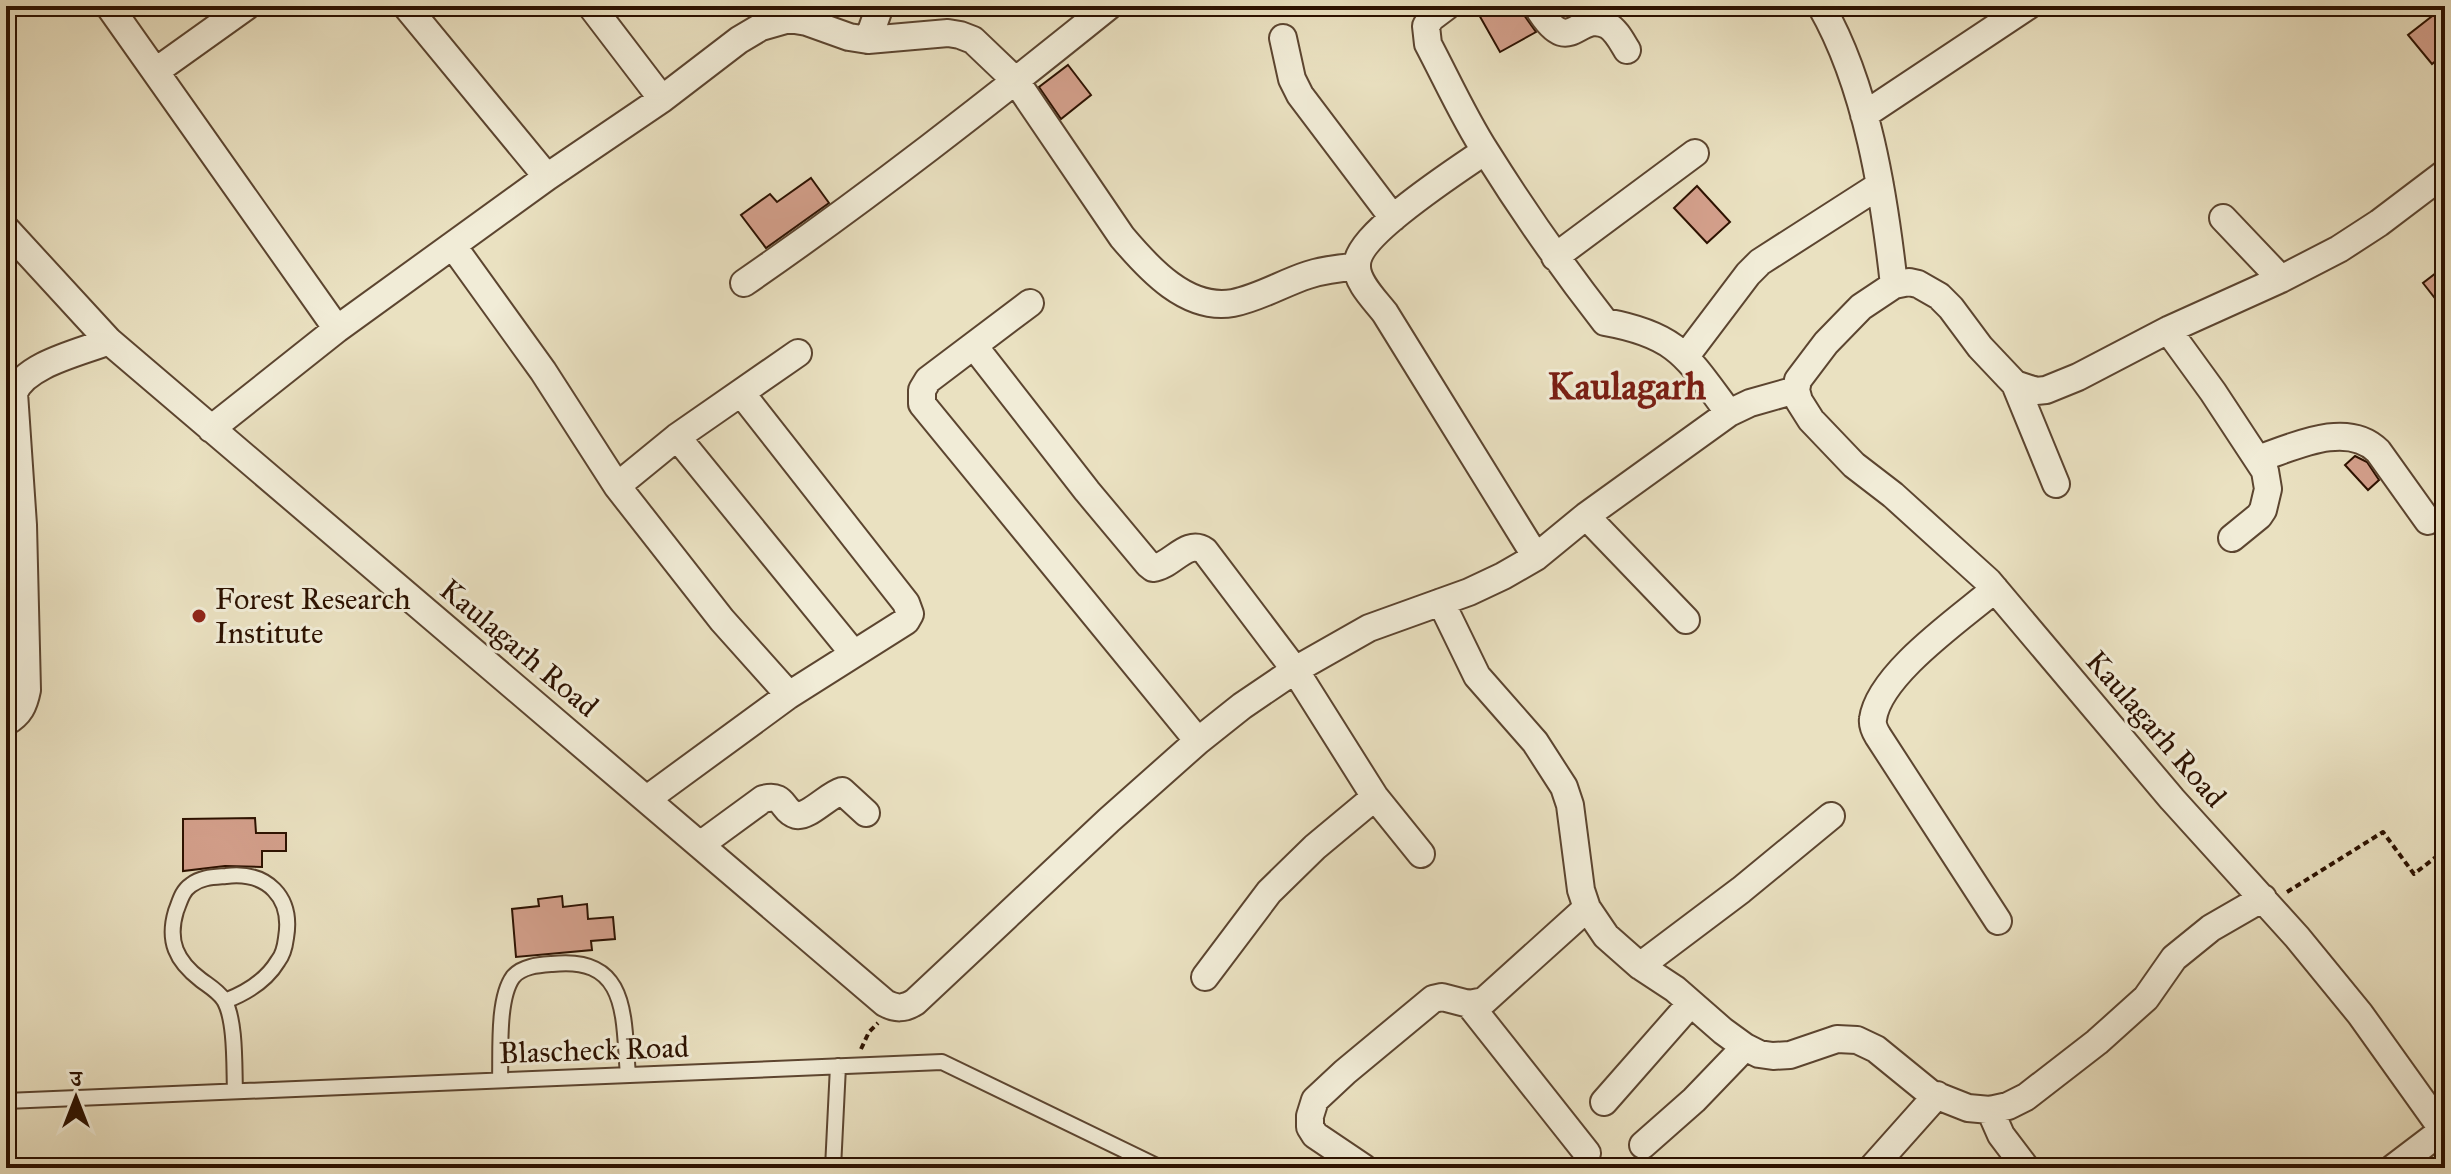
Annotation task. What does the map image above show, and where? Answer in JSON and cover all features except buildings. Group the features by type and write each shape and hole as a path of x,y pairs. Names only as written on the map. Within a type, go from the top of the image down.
{"street":[{"path":"109,6 337,329"},
{"path":"156,71 247,6"},
{"path":"406,6 547,177"},
{"path":"591,6 662,99"},
{"path":"868,40 880,6"},
{"path":"744,283 833,221 1109,6"},
{"path":"1537,6 1554,30 1563,33 1595,23 1607,25 1627,50"},
{"path":"1821,6 1843,48 1864,115 1887,216 1894,285"},
{"path":"1864,115 2028,6"},
{"path":"1439,8 1426,26 1428,44 1485,151 1555,257 1605,322 1636,327 1664,339 1686,356 1729,413"},
{"path":"211,429 337,329 547,177 662,99 739,40 761,27 789,19 868,40 931,34 960,35 973,40 1016,81 1122,237 1142,261 1180,292 1213,303 1232,303 1309,274 1356,267"},
{"path":"1283,38 1292,79 1300,95 1393,218"},
{"path":"1485,151 1393,218 1366,244 1358,256 1356,267 1359,277 1385,313 1536,557"},
{"path":"1555,257 1695,153"},
{"path":"2015,384 2036,391 2046,390 2281,279 2352,240 2445,173"},
{"path":"1686,356 1760,262 1880,185"},
{"path":"2223,218 2281,279"},
{"name":"Kaulagarh Road","path":"6,229 109,341 894,1008"},
{"path":"453,246 543,371 617,486 722,620 789,695"},
{"path":"894,1008 906,1008 915,1002 1109,820 1242,706 1295,670 1369,628 1469,592 1503,576 1536,557 1586,516 1729,413 1750,403 1796,390 1798,380 1826,343 1861,307 1894,285 1918,284 1939,296 2015,384 2056,484"},
{"path":"1030,303 928,380 921,396 927,413 1198,741"},
{"path":"2168,330 2265,471 2267,501 2259,516 2232,538"},
{"path":"6,722 17,716 24,705 27,690 23,525 14,393 17,383 31,371 109,341"},
{"path":"974,346 1148,564 1153,568 1161,567 1191,546 1205,551 1295,670 1375,797 1421,854"},
{"path":"617,486 677,437 798,353"},
{"name":"Kaulagarh Road","path":"1796,390 1811,420 1854,465 1893,495 1995,589 2172,799 2297,937 2441,1119"},
{"path":"647,799 789,695 906,621 910,614 742,394"},
{"path":"677,437 854,654"},
{"path":"2258,459 2321,439 2351,438 2369,442 2428,521"},
{"path":"1586,516 1686,620"},
{"path":"1995,589 1902,667 1879,702 1873,720 1878,736 1998,921"},
{"path":"1441,602 1477,676 1535,742 1564,787 1570,805 1581,890 1587,908 1606,936 1745,1047 1759,1054 1790,1055 1837,1039 1857,1040 1876,1049 1930,1093 1968,1108 1990,1110 2008,1106 2026,1097 2097,1042 2146,998 2174,958 2211,928 2265,902"},
{"path":"700,845 769,797 781,800 798,815 842,791 866,813"},
{"path":"1205,977 1269,892 1315,847 1375,797"},
{"path":"1640,966 1741,890 1831,816"},
{"path":"1364,1168 1315,1135 1310,1127 1310,1116 1315,1100 1433,999 1442,997 1469,1004 1484,1001 1587,908"},
{"path":"1604,1102 1691,1003"},
{"path":"1469,1004 1587,1153"},
{"path":"1643,1145 1694,1100 1745,1047"},
{"path":"1872,1168 1937,1095"},
{"path":"1990,1110 2001,1135 2026,1168"},
{"path":"2393,1168 2441,1119"}],"lane":[{"path":"225,1001 241,995 279,961 287,932 288,916 277,893 259,880 242,874 204,878 187,887 171,927 171,939 190,972 225,1001 231,1033 235,1091"},
{"path":"500,1080 504,1001 513,977 522,969 557,963 589,966 599,970 612,985 621,1008 628,1075"},
{"name":"Blascheck Road","path":"6,1101 942,1062 1161,1168"},
{"path":"833,1168 838,1066"}],"path":[{"path":"2265,902 2383,832 2414,874 2445,850"},
{"path":"854,1066 869,1032 894,1008"}],"place":[{"name":"Forest Research Institute","path":"199,616"}],"district":[{"name":"Kaulagarh","path":"1627,386"}]}
